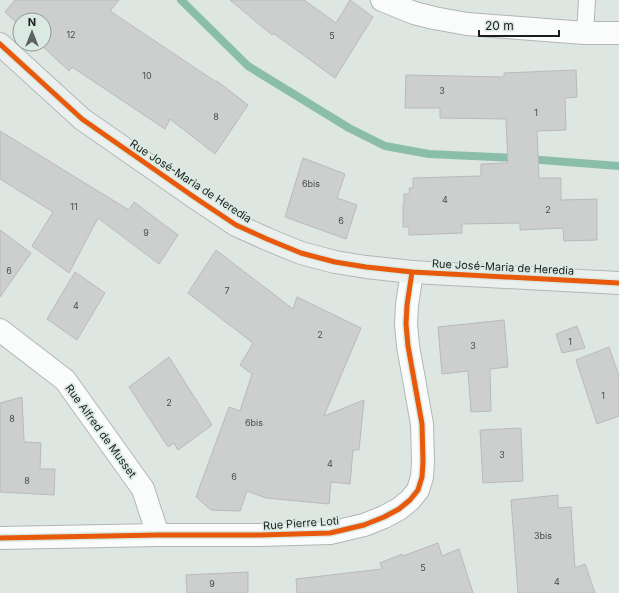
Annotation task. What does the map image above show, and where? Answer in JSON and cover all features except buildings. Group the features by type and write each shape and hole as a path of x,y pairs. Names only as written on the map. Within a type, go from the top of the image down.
{"street":[{"path":"388,1 414,13 467,24 585,33 619,33"},
{"name":"Rue José-Maria de Heredia","path":"0,44 82,119 188,193 236,225 301,253 366,268 412,272 619,283"},
{"name":"Rue Pierre Loti","path":"0,538 260,536 330,533 364,525 384,517 398,509 410,500 418,490 422,477 423,462 422,424 408,346 406,324 412,272"},
{"name":"Rue Alfred de Musset","path":"0,330 65,380 143,489 158,536"}],"lane":[{"path":"585,33 587,0"}],"waterway":[{"path":"181,0 248,66 349,128 385,146 429,154 515,158 619,166"}],"cycle path":[{"path":"0,44 82,119 194,197 236,225 301,253 335,262 412,272 619,283"},
{"path":"0,538 330,533 364,525 399,509 410,500 418,490 422,477 423,462 422,424 408,346 406,324 412,272"}]}
